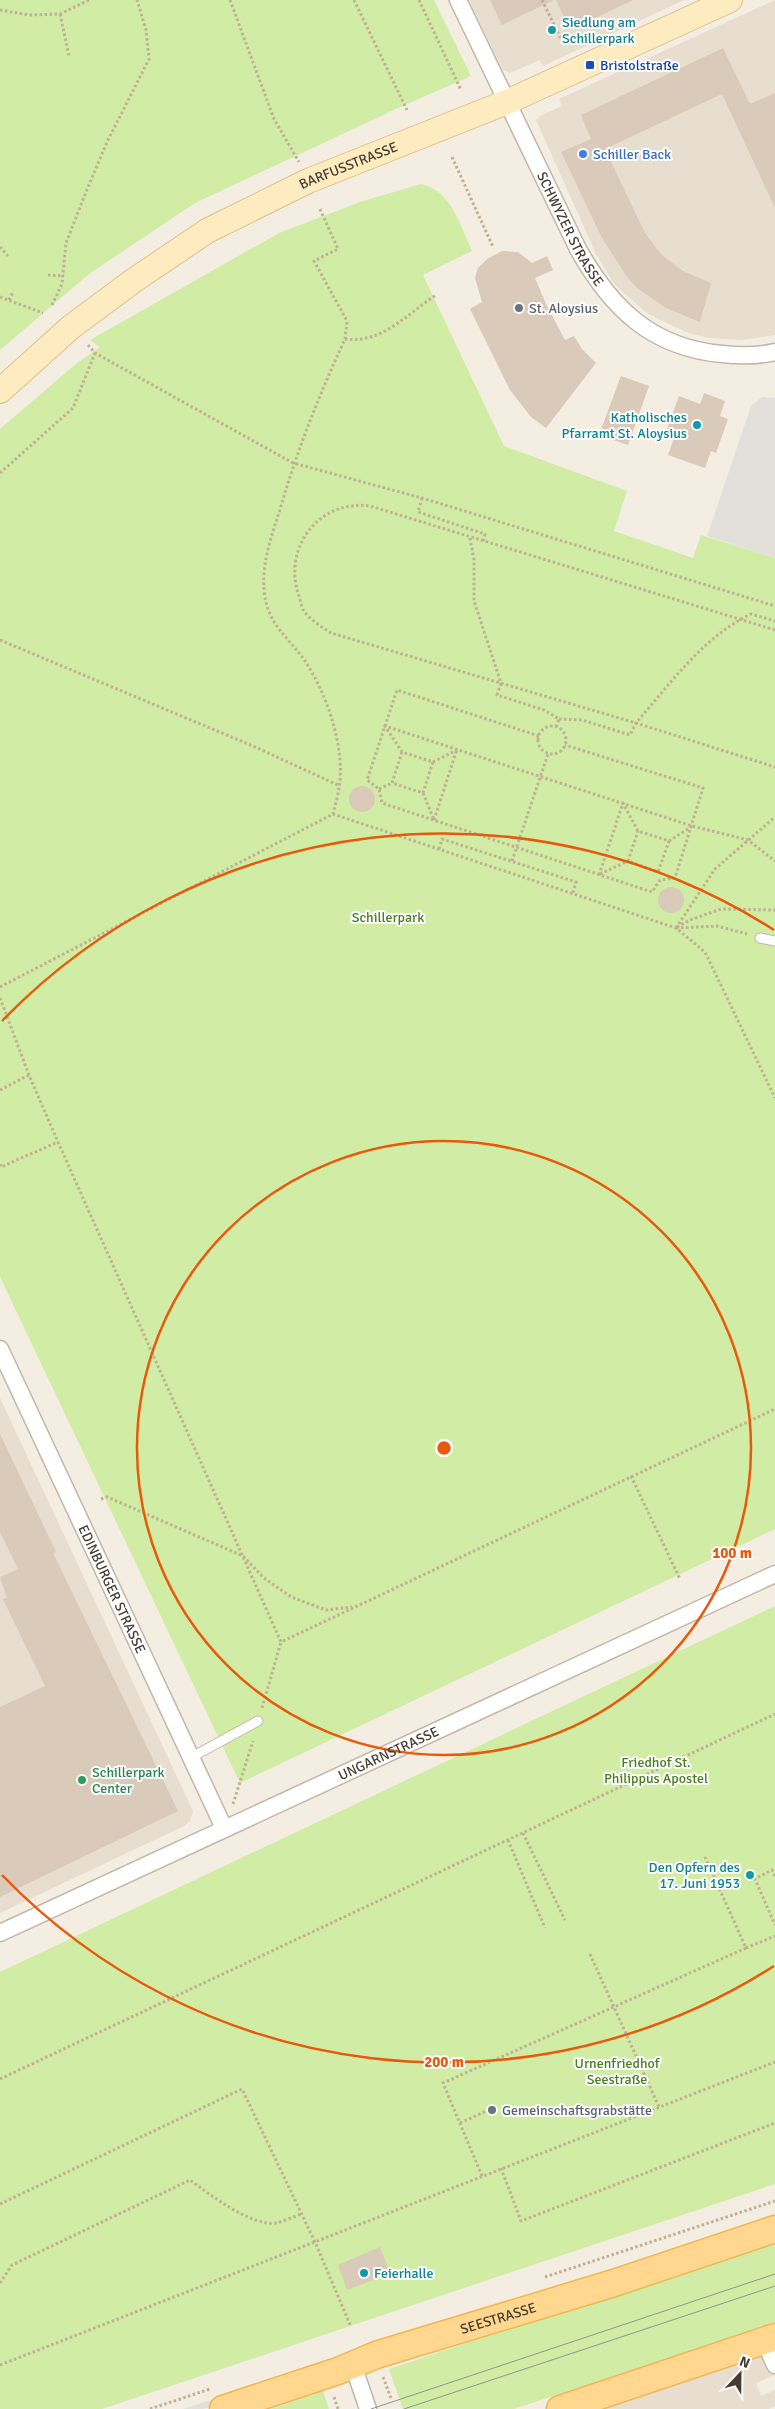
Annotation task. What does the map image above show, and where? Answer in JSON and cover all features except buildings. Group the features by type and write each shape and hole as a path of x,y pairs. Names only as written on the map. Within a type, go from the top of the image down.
{"main road":[{"name":"BARFUSSTRASSE","path":"0,391 67,330 133,281 207,231 308,181 507,102 730,0"},
{"name":"SEESTRASSE","path":"223,2409 338,2371 352,2364 614,2283 775,2229"},
{"path":"560,2409 770,2339"}],"street":[{"path":"458,0 507,102"},
{"name":"SCHWYZER STRASSE","path":"507,102 578,249 592,274 610,298 638,324 676,345 702,352 736,355 775,352"},
{"name":"EDINBURGER STRASSE","path":"0,1349 224,1828"},
{"name":"UNGARNSTRASSE","path":"0,1933 775,1574"},
{"path":"770,2339 775,2365"},
{"path":"352,2364 368,2409"}],"lane":[{"path":"760,938 775,941"},
{"path":"192,1757 258,1721"}],"path":[{"path":"0,10 29,14 60,14 89,0"},
{"path":"52,305 64,276 66,243 86,192 107,142 149,59 146,30 137,0"},
{"path":"230,0 274,119 308,181"},
{"path":"354,0 408,110"},
{"path":"419,0 462,90"},
{"path":"542,0 562,41"},
{"path":"60,14 69,56"},
{"path":"452,157 493,246"},
{"path":"320,210 338,249 314,261 347,322 345,339 326,379 293,463 268,546 264,577 265,599 273,622 315,676 327,704 335,731 340,762 340,786 333,814"},
{"path":"0,247 8,256"},
{"path":"48,276 64,276"},
{"path":"9,300 13,292"},
{"path":"345,339 357,340 376,336 391,329 436,295"},
{"path":"0,298 43,312"},
{"path":"88,345 94,353 293,463 422,498 775,606"},
{"path":"0,473 74,408 94,353"},
{"path":"422,498 418,512 486,534 484,542"},
{"path":"775,630 370,506 344,505 320,518 310,529 296,563 294,575 296,588 304,611 316,623 331,633 636,723 775,767"},
{"path":"470,538 474,560 474,601 500,683 497,694 544,710 559,718 582,720 630,735 636,723 703,648 740,619 751,614 775,621"},
{"path":"0,640 253,746 340,786"},
{"path":"539,736 397,690 367,780 379,789 382,803 652,892 657,882 664,878 675,878 703,788 565,744"},
{"path":"556,727 559,718"},
{"path":"385,726 692,826 748,840 775,861"},
{"path":"385,726 402,752 433,762"},
{"path":"556,727 564,734 565,744 558,753 548,754 540,747 539,736 546,728 556,727"},
{"path":"434,820 423,793 433,762 458,749"},
{"path":"434,820 458,749"},
{"path":"392,783 402,752"},
{"path":"512,861 548,754"},
{"path":"379,789 392,783 423,793"},
{"path":"622,803 638,831 669,841"},
{"path":"599,874 622,803"},
{"path":"0,987 333,814 676,928 705,952 775,1098"},
{"path":"676,928 715,869 775,817"},
{"path":"658,872 669,841 692,826"},
{"path":"628,862 638,831"},
{"path":"439,849 442,839 576,882 572,893"},
{"path":"599,874 628,862 658,872 664,878"},
{"path":"676,928 690,920 721,909 775,910"},
{"path":"676,928 717,926 760,938"},
{"path":"0,998 29,1075 58,1142 281,1642 775,1409"},
{"path":"0,1090 29,1075"},
{"path":"0,1164 1,1167 58,1142"},
{"path":"631,1476 680,1579"},
{"path":"101,1499 107,1497 242,1556 264,1578 291,1597 326,1610 355,1607"},
{"path":"0,2079 775,1714"},
{"path":"523,1833 566,1920"},
{"path":"508,1840 545,1928"},
{"path":"705,1857 746,1948"},
{"path":"775,1876 772,1870 755,1879 775,1925"},
{"path":"482,2176 443,2083 775,1936"},
{"path":"590,1954 659,2107"},
{"path":"0,2365 775,2062"},
{"path":"0,2204 242,2089 315,2242 351,2327"},
{"path":"460,2123 493,2108"},
{"path":"501,2168 521,2221 775,2123"},
{"path":"0,2283 12,2265 190,2180 231,2209 255,2219 274,2223 301,2214"},
{"path":"382,2373 391,2398"}],"shaded area":[{"name":"Siedlung am Schillerpark","path":"469,0 684,0 543,66 540,60 510,73 503,70"},
{"path":"775,0 775,335 742,340 708,338 686,332 648,314 614,284 596,254 536,120 540,116 562,106 559,99"},
{"path":"762,397 775,398 775,558 707,536 751,406"},
{"path":"0,1398 193,1811 190,1821 184,1826 0,1913"},
{"path":"775,2350 775,2375 756,2383 761,2396 775,2390 775,2406 769,2409 598,2409"},
{"path":"295,2373 296,2379 203,2409 183,2409"}],"green space":[{"path":"0,0 434,0 471,76 195,203 89,274 0,350"},
{"name":"Schillerpark","path":"421,184 440,193 447,201 472,251 423,275 504,446 627,491 614,531 693,558 701,535 775,558 775,1529 240,1783 0,1277 0,429 77,363 100,347 90,340 279,233 360,202"},
{"path":"775,1606 775,2184 102,2409 0,2409 0,1972"},
{"path":"775,2239 775,2322 514,2409 403,2409 389,2369"},
{"path":"323,2391 329,2409 270,2409"}],"tram line":[{"path":"371,2409 775,2274"},
{"path":"404,2409 775,2286"}],"place":[{"name":"Siedlung am Schillerpark","path":"552,30"},
{"name":"Bristolstraße","path":"590,65"},
{"name":"Schiller Back","path":"583,154"},
{"name":"St. Aloysius","path":"519,308"},
{"name":"Katholisches Pfarramt St. Aloysius","path":"697,425"},
{"name":"Schillerpark Center","path":"82,1780"},
{"name":"Den Opfern des 17. Juni 1953","path":"750,1875"},
{"name":"Gemeinschaftsgrabstätte","path":"492,2110"},
{"name":"Feierhalle","path":"364,2273"}],"park label":[{"name":"Friedhof St. Philippus Apostel","path":"656,1770"},
{"name":"Urnenfriedhof Seestraße","path":"617,2072"}]}
